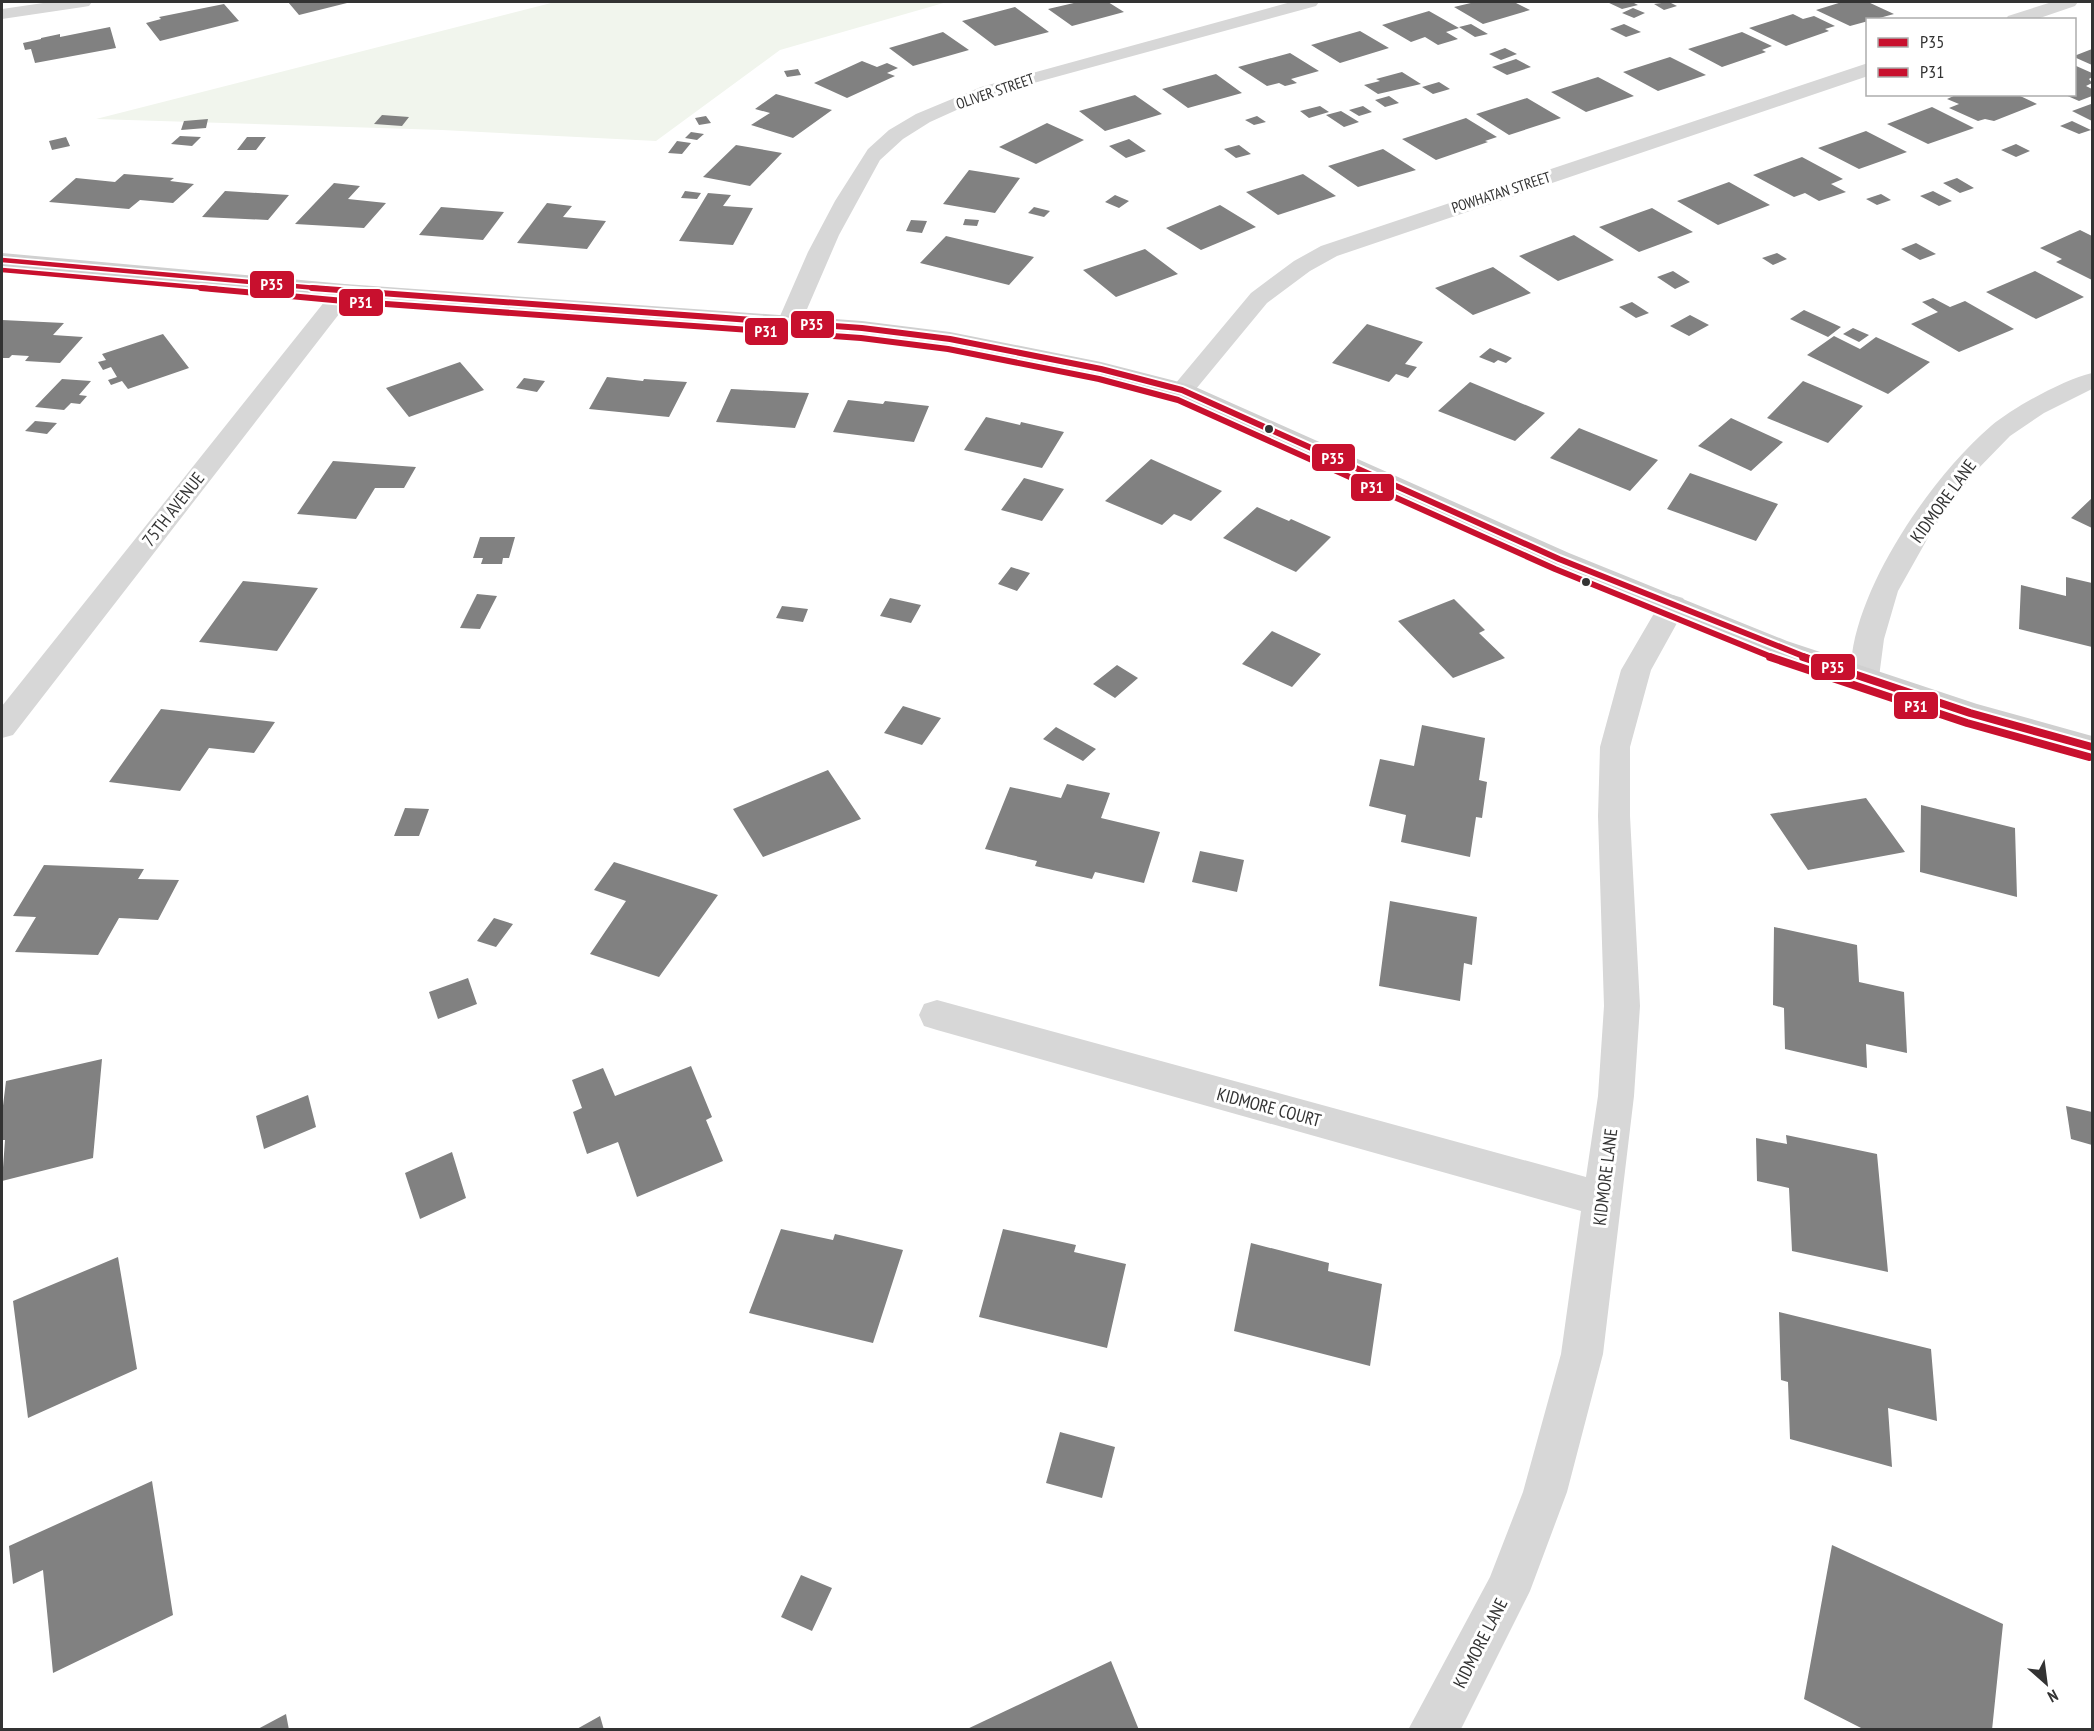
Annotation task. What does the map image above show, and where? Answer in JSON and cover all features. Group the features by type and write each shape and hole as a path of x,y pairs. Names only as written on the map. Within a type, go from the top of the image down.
{"street":[{"path":"2,14 83,2"},
{"name":"OLIVER STREET","path":"789,323 811,267 848,198 876,153 902,131 966,98 1310,2"},
{"path":"2020,18 2069,2"},
{"name":"POWHATAN STREET","path":"1182,390 1259,298 1302,266 1329,251 1866,70"},
{"path":"2,260 345,291 862,328 950,339 1101,369 1182,390 1558,559 1777,648 1970,713 2092,747"},
{"name":"75TH AVENUE","path":"2,727 345,291"},
{"name":"KIDMORE LANE","path":"1864,677 1869,639 1884,591 1923,524 1964,468 2001,431 2035,408 2092,380"},
{"name":"KIDMORE LANE","path":"1432,1730 1445,1710 1507,1591 1545,1492 1582,1354 1616,1096 1622,1006 1614,816 1615,747 1636,670 1673,604"},
{"name":"KIDMORE COURT","path":"937,1015 1602,1199"}],"shaded area":[{"path":"555,2 947,2 780,50 656,141 442,130 96,119"}],"building":[{"path":"288,2 351,2 299,15"},
{"path":"1078,2 1108,2 1124,12 1072,26 1048,9"},
{"path":"1475,2 1514,2 1530,10 1483,24 1454,7"},
{"path":"1607,2 1632,2 1638,5 1622,9"},
{"path":"1669,2 1677,6 1664,10 1654,4"},
{"path":"1842,2 1868,2 1894,14 1879,18 1866,18 1866,22 1850,26 1816,10"},
{"path":"224,4 239,21 160,41 146,23 161,19 159,17"},
{"path":"1015,7 1049,32 995,46 962,21"},
{"path":"1633,8 1645,13 1634,18 1622,13"},
{"path":"1429,11 1459,28 1446,32 1458,39 1438,45 1425,37 1411,42 1382,25"},
{"path":"1793,14 1803,19 1814,16 1835,26 1825,29 1829,31 1786,46 1749,28"},
{"path":"1471,24 1488,34 1475,37 1459,27"},
{"path":"1624,24 1641,32 1626,37 1610,29"},
{"path":"110,27 116,48 35,63 31,49 25,50 23,43 60,34 60,37"},
{"path":"1360,31 1389,48 1340,63 1311,45"},
{"path":"943,32 969,50 913,66 889,48"},
{"path":"1742,32 1772,46 1762,50 1766,52 1722,67 1688,49"},
{"path":"1505,48 1517,54 1501,60 1489,54"},
{"path":"2092,49 2092,65 2076,58 2076,55"},
{"path":"1290,53 1319,71 1291,79 1297,83 1267,86 1238,67"},
{"path":"1670,57 1706,75 1658,91 1623,72"},
{"path":"1516,59 1531,67 1507,75 1492,67"},
{"path":"862,61 877,67 887,63 898,68 887,73 895,76 847,98 814,83"},
{"path":"2076,66 2092,73 2089,79 2092,83 2086,86 2092,89 2092,96 2079,101 2068,96 2076,96"},
{"path":"798,69 801,75 787,77 784,71"},
{"path":"1402,72 1421,84 1378,94 1364,85 1380,81 1376,79"},
{"path":"1216,74 1242,93 1188,108 1162,89"},
{"path":"1598,77 1634,96 1586,112 1551,92"},
{"path":"1439,82 1450,89 1433,94 1422,87"},
{"path":"776,94 832,110 793,138 751,125 770,113 755,109"},
{"path":"1135,95 1162,114 1105,131 1079,111"},
{"path":"1389,96 1399,103 1385,107 1375,100"},
{"path":"1954,96 2020,96 2037,104 1994,121 1985,119 1978,121 1949,108 1959,104 1947,99"},
{"path":"1527,98 1561,118 1509,135 1476,114"},
{"path":"2091,104 2092,121 2072,111"},
{"path":"1320,106 1329,112 1309,118 1300,111"},
{"path":"1363,106 1372,112 1359,116 1349,110"},
{"path":"1932,107 1974,128 1928,144 1887,124"},
{"path":"1341,111 1359,122 1344,127 1326,115"},
{"path":"382,115 409,117 402,126 374,124"},
{"path":"706,116 711,123 699,125 695,118"},
{"path":"1257,116 1266,122 1254,125 1245,120"},
{"path":"1466,118 1497,137 1436,160 1402,139"},
{"path":"208,119 206,128 181,130 184,121"},
{"path":"2072,121 2091,130 2079,134 2060,126"},
{"path":"1047,123 1084,140 1036,164 999,147"},
{"path":"1866,131 1907,152 1859,169 1818,148"},
{"path":"691,132 704,134 697,140 685,138"},
{"path":"180,136 201,137 192,146 171,144"},
{"path":"66,137 70,146 52,150 49,141"},
{"path":"247,137 266,137 256,150 237,150"},
{"path":"1129,139 1146,151 1126,158 1109,146"},
{"path":"677,141 691,143 682,154 668,153"},
{"path":"2016,144 2030,151 2016,157 2001,150"},
{"path":"736,145 782,153 750,186 703,177"},
{"path":"1239,145 1251,154 1236,158 1224,149"},
{"path":"1383,149 1416,170 1358,187 1328,166"},
{"path":"1802,157 1843,179 1831,184 1846,192 1819,201 1805,193 1794,197 1753,175"},
{"path":"969,170 1020,178 995,213 943,204"},
{"path":"124,174 174,178 170,181 194,184 173,203 140,200 129,209 49,202 76,178 115,182"},
{"path":"1303,174 1336,196 1278,215 1246,192"},
{"path":"1957,178 1974,188 1960,193 1943,183"},
{"path":"1729,182 1770,205 1718,225 1677,201"},
{"path":"334,183 360,186 348,199 386,203 364,228 295,224"},
{"path":"225,191 289,195 268,220 202,217"},
{"path":"685,191 701,193 697,199 681,198"},
{"path":"1933,191 1952,201 1939,206 1920,196"},
{"path":"708,193 731,195 723,206 753,208 733,245 679,241"},
{"path":"1881,194 1891,200 1877,205 1866,199"},
{"path":"1115,195 1129,201 1119,208 1105,202"},
{"path":"547,203 572,206 563,217 606,221 587,249 517,243"},
{"path":"1220,205 1256,227 1201,250 1166,228"},
{"path":"441,207 504,212 483,240 419,235"},
{"path":"1034,207 1050,211 1044,217 1028,213"},
{"path":"1652,208 1693,232 1639,252 1599,227"},
{"path":"965,219 979,220 977,226 963,225"},
{"path":"911,220 927,221 922,233 906,231"},
{"path":"2080,230 2092,236 2092,280 2056,262 2062,259 2040,248"},
{"path":"1574,235 1614,260 1558,281 1519,256"},
{"path":"946,236 1034,257 1009,285 920,263"},
{"path":"1916,243 1936,254 1920,260 1901,249"},
{"path":"1145,249 1178,274 1116,297 1083,270"},
{"path":"1777,253 1787,259 1773,265 1762,258"},
{"path":"1493,267 1531,293 1473,315 1435,288"},
{"path":"1673,271 1690,282 1675,289 1657,277"},
{"path":"2035,271 2084,297 2036,319 1986,292"},
{"path":"1933,298 1950,307 1965,301 2014,329 1959,352 1911,324 1938,312 1922,302"},
{"path":"1632,302 1649,313 1636,318 1619,307"},
{"path":"1804,310 1841,327 1828,337 1790,319"},
{"path":"1690,315 1709,325 1689,336 1670,326"},
{"path":"2,320 64,323 53,335 83,337 60,363 25,361 29,356 12,355 9,358 2,358"},
{"path":"1367,324 1423,342 1405,364 1417,367 1408,378 1396,374 1389,382 1332,363"},
{"path":"1853,328 1869,335 1859,342 1843,334"},
{"path":"163,334 189,368 128,389 122,381 111,385 108,380 117,377 111,367 103,370 98,362 106,360 102,354"},
{"path":"1834,336 1860,349 1876,337 1930,362 1888,394 1807,355"},
{"path":"1490,348 1512,358 1506,363 1498,360 1494,363 1479,357"},
{"path":"460,362 484,390 409,417 386,388"},
{"path":"607,377 687,382 669,417 589,409"},
{"path":"524,378 545,381 537,392 516,388"},
{"path":"62,379 91,381 79,395 87,396 80,404 71,403 64,410 35,407"},
{"path":"1803,381 1863,406 1828,443 1767,418"},
{"path":"1470,382 1545,413 1515,441 1438,411"},
{"path":"731,389 809,393 795,428 716,422"},
{"path":"848,400 929,406 914,442 833,432"},
{"path":"986,417 1064,432 1042,468 964,450"},
{"path":"1731,418 1783,442 1751,471 1698,446"},
{"path":"35,421 57,423 47,434 25,431"},
{"path":"1579,428 1658,460 1630,491 1550,458"},
{"path":"1151,459 1222,491 1191,521 1174,514 1162,525 1105,501"},
{"path":"333,461 416,467 404,488 375,488 356,519 297,514"},
{"path":"1690,473 1778,504 1756,541 1667,509"},
{"path":"1024,478 1064,489 1042,521 1001,510"},
{"path":"2092,498 2092,528 2071,518"},
{"path":"1257,507 1331,537 1296,572 1223,538"},
{"path":"480,537 515,537 509,558 503,558 502,564 481,564 483,558 473,558"},
{"path":"1011,567 1030,573 1017,591 998,584"},
{"path":"2066,577 2092,583 2092,647 2019,629 2021,585 2066,596"},
{"path":"243,581 318,588 277,651 199,642"},
{"path":"477,594 497,596 480,629 460,628"},
{"path":"890,598 921,605 911,623 880,616"},
{"path":"1454,599 1485,630 1479,633 1505,658 1453,678 1398,621"},
{"path":"782,606 808,609 803,622 776,618"},
{"path":"1272,631 1321,654 1292,687 1242,664"},
{"path":"1117,665 1138,678 1115,698 1093,684"},
{"path":"903,706 941,718 922,745 884,733"},
{"path":"161,709 275,722 254,753 209,748 180,791 109,782"},
{"path":"1422,725 1485,738 1479,780 1487,782 1482,818 1476,817 1470,857 1401,842 1406,815 1369,806 1380,759 1414,766"},
{"path":"1056,727 1096,749 1083,761 1043,739"},
{"path":"828,770 861,819 763,857 733,809"},
{"path":"1067,784 1110,793 1101,818 1160,832 1144,883 1095,872 1092,879 1035,866 1037,861 985,849 1010,787 1061,798"},
{"path":"1866,798 1905,852 1808,870 1770,814"},
{"path":"1921,805 2015,828 2017,897 1920,872"},
{"path":"405,808 429,809 419,836 394,836"},
{"path":"1200,851 1244,860 1237,892 1192,882"},
{"path":"614,862 718,895 659,977 590,954 626,901 594,890"},
{"path":"44,865 144,869 138,879 179,880 158,920 119,918 98,955 15,952 36,917 13,916"},
{"path":"1390,901 1477,917 1472,965 1464,963 1460,1001 1379,986"},
{"path":"494,918 513,924 496,947 477,941"},
{"path":"1774,927 1857,945 1859,982 1904,992 1907,1053 1866,1044 1867,1068 1785,1049 1784,1008 1773,1005"},
{"path":"468,978 477,1004 438,1019 429,992"},
{"path":"102,1059 93,1158 2,1181 5,1140 2,1140 2,1114 6,1081"},
{"path":"691,1066 712,1117 706,1120 723,1161 637,1197 618,1142 587,1154 573,1112 582,1108 572,1080 603,1068 615,1096"},
{"path":"308,1095 316,1127 264,1149 256,1116"},
{"path":"2066,1106 2092,1112 2092,1145 2071,1139"},
{"path":"1786,1135 1877,1154 1888,1272 1792,1251 1789,1188 1757,1181 1756,1138 1787,1144"},
{"path":"452,1152 466,1198 420,1219 405,1173"},
{"path":"781,1229 833,1240 835,1234 903,1250 873,1343 749,1313"},
{"path":"1003,1229 1076,1245 1074,1252 1126,1264 1107,1348 979,1317"},
{"path":"1251,1243 1329,1263 1328,1271 1382,1284 1370,1366 1234,1331"},
{"path":"118,1257 137,1369 28,1418 13,1301"},
{"path":"1779,1312 1931,1349 1937,1421 1888,1408 1892,1467 1790,1439 1788,1382 1781,1380"},
{"path":"1060,1432 1115,1447 1102,1498 1046,1483"},
{"path":"152,1481 173,1615 53,1673 43,1570 13,1584 9,1546"},
{"path":"1832,1545 2003,1624 1992,1730 1865,1730 1804,1699"},
{"path":"801,1575 832,1588 812,1631 781,1617"},
{"path":"1111,1661 1139,1730 965,1730"},
{"path":"286,1714 289,1730 256,1730"},
{"path":"600,1716 604,1730 575,1730"}],"transit line":[{"name":"P35","path":"2,260 345,291 862,328 950,339 1101,369 1182,390 1559,559 1777,648 1970,713 2092,747"},
{"name":"P31","path":"2,270 344,301 861,338 948,349 1099,379 1178,400 1555,569 1773,658 1967,723 2089,757"}]}
